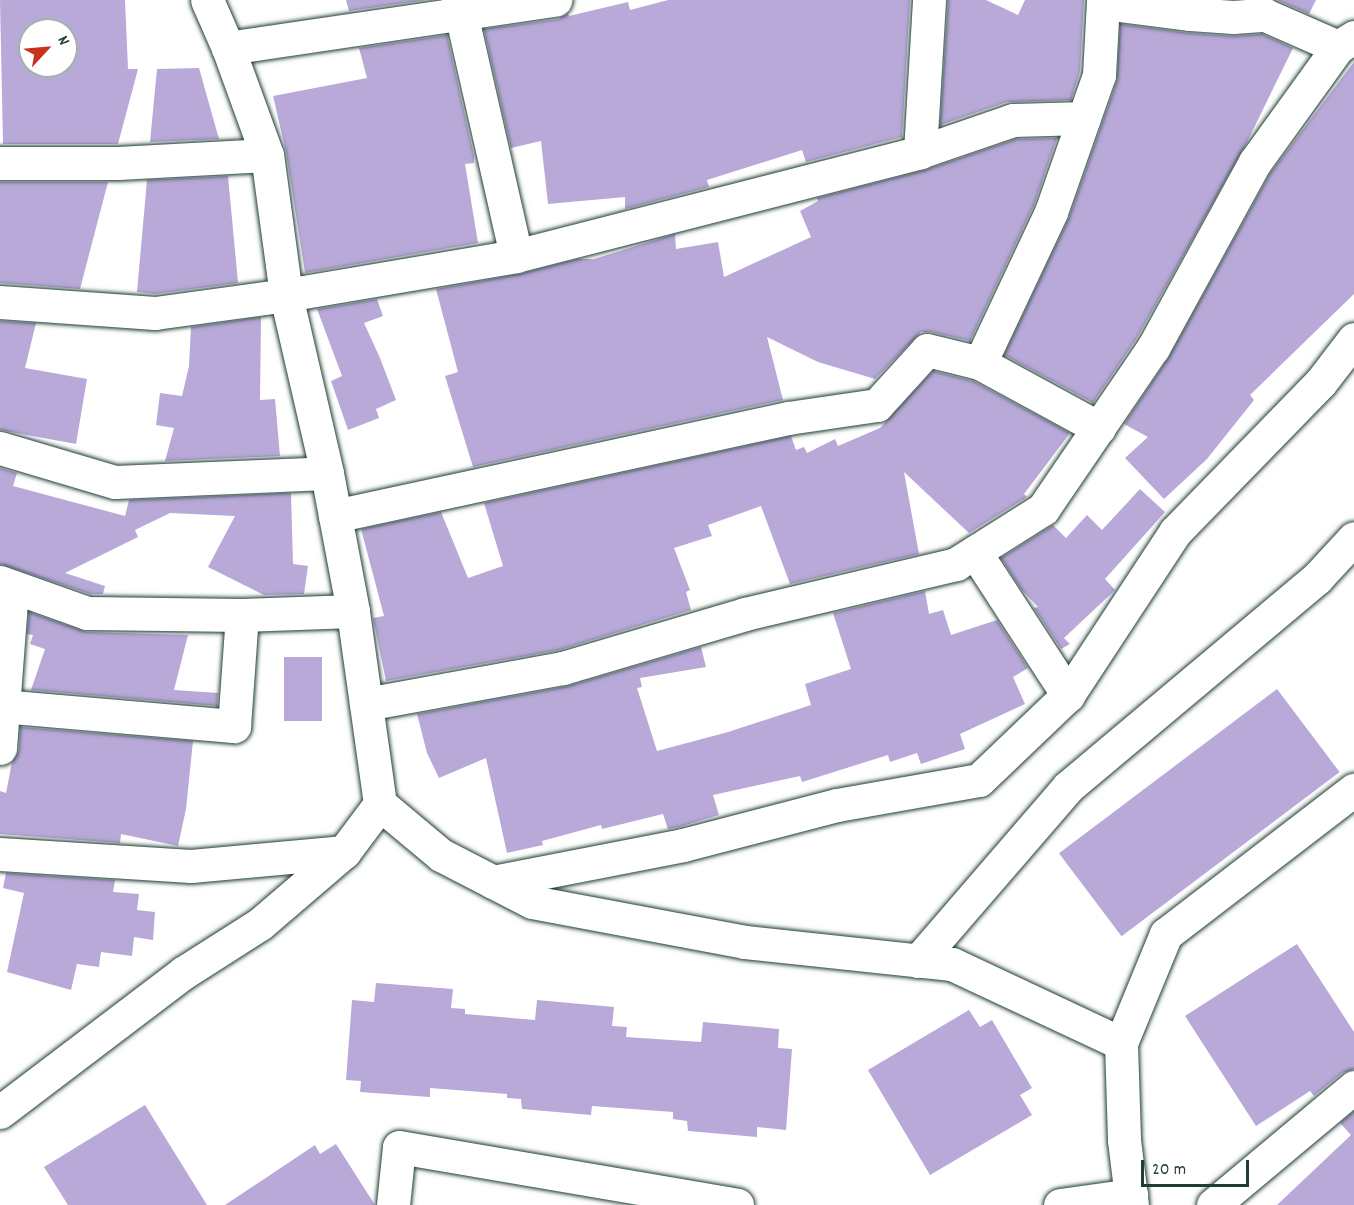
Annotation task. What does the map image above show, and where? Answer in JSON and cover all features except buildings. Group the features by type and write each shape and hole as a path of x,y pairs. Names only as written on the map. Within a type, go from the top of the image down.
{"street":[{"path":"207,0 228,48 267,155 286,295 327,473 353,610 380,804 441,855 532,902 745,942 952,964 1121,1043"},
{"path":"228,48 459,7 555,0"},
{"path":"920,152 929,0"},
{"path":"366,704 563,668 745,614 956,564 1043,509 1154,348 1255,162 1346,42 1265,8 1233,17 1190,14 1103,2 1099,75 1051,212 980,363"},
{"path":"459,7 516,256"},
{"path":"0,302 154,313 286,295 516,256 920,152 1013,120 1084,118"},
{"path":"0,163 118,163 267,155"},
{"path":"493,882 683,845 837,805 979,780 1068,695 1175,532 1321,382 1354,339"},
{"path":"335,516 788,418 877,405 927,350 980,363 1099,428"},
{"path":"0,448 115,482 327,473"},
{"path":"918,961 1068,787 1317,578 1354,538"},
{"path":"975,552 1068,695"},
{"path":"0,748 6,584 87,612 242,615 353,610"},
{"path":"2,707 234,726 242,615"},
{"path":"1060,1205 1131,1200 1124,1140 1121,1043 1166,934 1354,790"},
{"path":"5,1102 183,973 260,924 344,852 380,804"},
{"path":"0,854 190,866 344,852"},
{"path":"1213,1205 1354,1087"},
{"path":"393,1205 399,1148 737,1205"}]}
